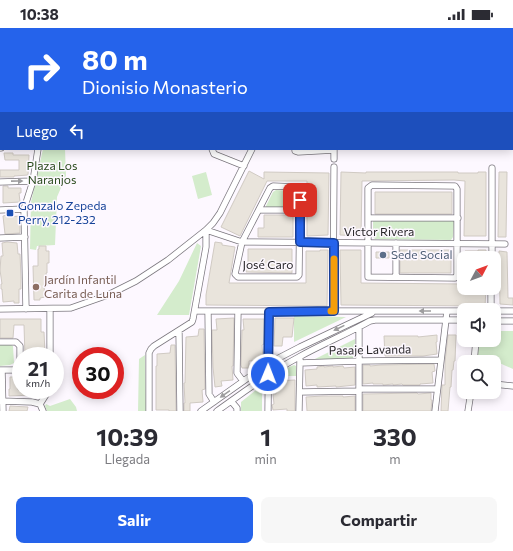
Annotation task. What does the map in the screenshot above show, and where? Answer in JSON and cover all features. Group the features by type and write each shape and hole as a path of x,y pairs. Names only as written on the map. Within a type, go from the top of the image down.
{"street":[{"path":"0,67 0,77"},
{"path":"26,310 24,209 33,181 38,150"},
{"path":"212,150 214,154 244,166"},
{"path":"0,310 71,308 108,295 136,281 168,260 213,223 220,213 252,150"},
{"path":"295,150 298,152 334,150 334,159"},
{"path":"334,167 334,311"},
{"path":"492,168 492,251"},
{"path":"0,182 33,181"},
{"path":"372,185 455,186 457,189 458,218 457,274 455,278 368,277 368,218 368,188 372,185"},
{"name":"José Caro","path":"273,186 296,186 300,189 299,275 297,277 238,277 236,274 242,242 259,210 270,188 273,186"},
{"path":"0,210 24,209"},
{"path":"259,210 299,210"},
{"path":"368,218 458,218"},
{"path":"149,411 149,353 154,346 192,322 206,247 206,230"},
{"name":"Victor Rivera","path":"206,230 242,242 505,244"},
{"path":"0,238 25,237"},
{"path":"396,243 396,277"},
{"path":"50,309 50,347"},
{"path":"195,311 457,311"},
{"path":"208,311 209,394 214,402"},
{"path":"238,311 238,373 243,381"},
{"path":"435,411 447,311"},
{"path":"501,311 513,311"},
{"path":"268,411 269,312"},
{"path":"201,411 269,363 374,312"},
{"path":"217,411 268,374 300,356 359,328 370,321 457,320"},
{"path":"501,321 513,321"},
{"path":"359,328 359,411"},
{"path":"179,331 180,411"},
{"path":"0,342 16,342 20,346 20,365 16,370 1,370 1,401 3,411"},
{"path":"299,411 300,356"},
{"name":"Pasaje Lavanda","path":"300,362 441,360"},
{"path":"501,385 513,386"},
{"path":"300,392 438,389"},
{"path":"40,404 43,399"},
{"path":"468,411 470,399"},
{"path":"1,401 32,402 40,404"},
{"path":"231,401 237,408 237,411"},
{"path":"40,404 43,411"}],"green space":[{"name":"Plaza Los Naranjos","path":"43,150 65,150 66,176 57,197 55,245 37,246 36,250 30,249 31,202"},
{"path":"206,172 212,195 198,199 192,176"},
{"path":"276,190 293,191 295,193 295,208 265,208 273,192"},
{"path":"373,221 454,221 453,237 451,240 375,239 373,237"},
{"path":"197,243 201,246 189,315 157,315 179,281"},
{"path":"294,316 346,317 294,342"},
{"path":"501,331 513,331 513,369 501,364 501,355 478,355 479,347 501,347"},
{"path":"355,339 355,358 313,360"},
{"path":"0,345 13,346 12,364 0,366"},
{"path":"145,355 146,411 138,411 139,359"},
{"path":"294,365 296,366 296,376 284,376 285,369"},
{"path":"256,390 262,393 262,411 241,411 241,402"},
{"path":"70,399 77,411 47,411 45,406 46,404 50,406"}],"building":[{"path":"4,153 13,153 13,155 29,155 28,175 0,177 0,170 19,170 19,160 5,160"},
{"path":"249,171 264,179 264,172 329,173 328,235 307,236 307,181 267,181 240,236 221,227"},
{"path":"341,172 486,172 486,236 464,236 465,181 454,180 362,181 361,236 340,235"},
{"path":"499,172 507,172 506,237 498,237"},
{"path":"3,186 8,186 8,188 21,188 21,193 19,193 20,202 3,203"},
{"path":"375,192 452,192 452,214 375,214"},
{"path":"8,215 8,217 20,216 20,233 5,234 3,216"},
{"path":"264,215 293,215 293,237 258,237 258,228 264,228"},
{"path":"215,242 222,243 222,245 235,247 229,283 306,283 306,251 328,250 327,306 206,305 206,295"},
{"path":"2,243 17,243 18,254 20,254 21,289 19,289 19,303 14,303 14,301 3,302 0,270 1,256 3,256"},
{"path":"39,246 46,246 46,251 49,251 49,263 47,263 46,273 47,286 44,286 45,297 40,298 40,300 34,300 33,266 38,266"},
{"path":"248,249 292,249 292,273 246,272 246,263 248,263"},
{"path":"340,250 361,250 361,283 457,284 457,295 486,295 485,303 457,303 457,306 341,305"},
{"path":"400,250 451,250 451,273 400,273"},
{"path":"501,251 507,252 508,298 513,298 513,305 500,303"},
{"name":"Sede Social","path":"376,252 389,252 389,258 376,258"},
{"path":"234,318 232,366 233,380 221,381 222,386 215,387 212,330 217,330 216,319"},
{"path":"275,318 294,318 292,337 283,337 282,346 274,346"},
{"path":"0,319 41,319 41,332 44,332 45,347 25,347 24,325 14,325 13,338 0,338"},
{"path":"243,319 264,319 264,344 262,345 263,360 249,361 249,368 242,368 241,365 242,330 244,330"},
{"path":"199,329 204,329 205,389 202,390 203,402 190,403 190,411 184,411 186,337 198,336"},
{"path":"437,335 437,354 423,356 385,356 384,336 418,337"},
{"path":"448,335 456,335 455,361 452,370 448,411 441,411 442,385 445,385 445,362"},
{"path":"171,345 175,345 176,411 156,410 157,354 170,353"},
{"path":"434,364 435,371 432,372 433,383 420,385 363,384 363,365"},
{"path":"343,366 344,368 355,367 355,385 336,387 317,387 317,385 306,386 305,370 317,369 317,367"},
{"path":"10,377 12,377 12,396 9,396"},
{"path":"295,380 295,411 287,411 287,409 273,410 273,394 276,394 275,381"},
{"path":"431,393 431,411 363,411 363,394"},
{"path":"355,396 355,411 307,411 306,397"},
{"path":"10,406 28,407 27,411 9,411"}],"slow traffic":[{"path":"331,311 334,311 334,259"}],"place":[{"name":"Gonzalo Zepeda Perry, 212-232","path":"10,213"},
{"name":"Sede Social","path":"383,255"},
{"name":"Jardín Infantil Carita de Luna","path":"36,287"}],"route":[{"path":"268,374 269,312 334,311 334,243 300,242 300,200"}]}
